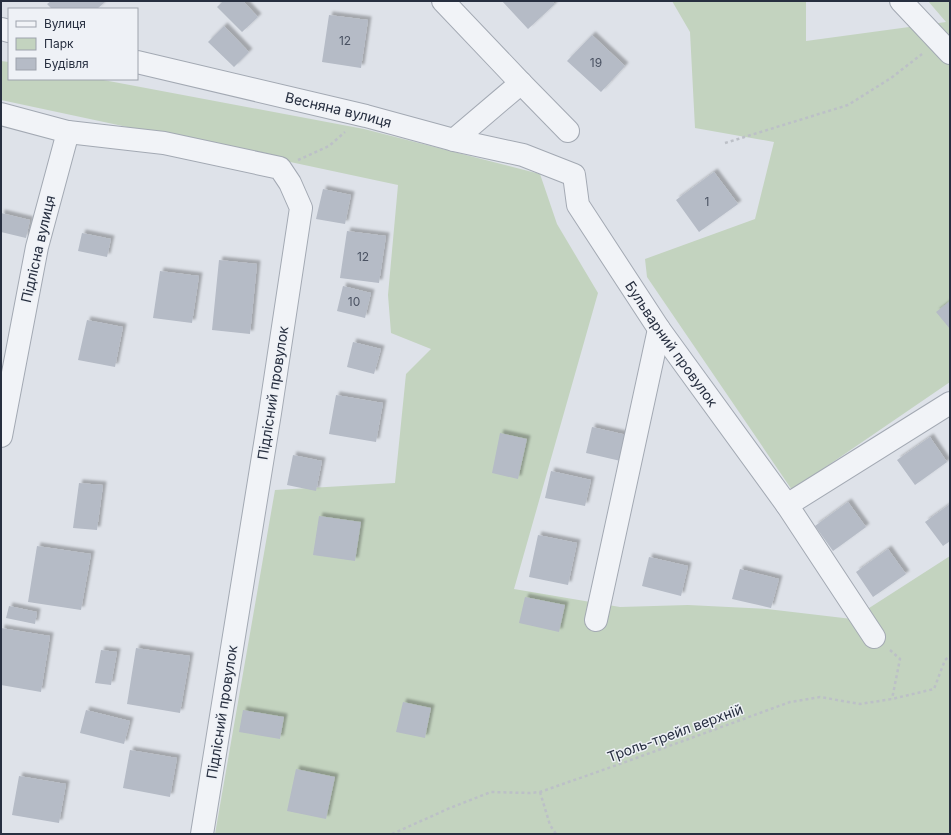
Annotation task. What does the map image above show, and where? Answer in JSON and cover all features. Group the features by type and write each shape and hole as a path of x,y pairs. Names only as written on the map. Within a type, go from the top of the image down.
{"street":[{"path":"443,1 520,83 568,131"},
{"path":"901,1 945,47"},
{"name":"Весняна вулиця","path":"138,62 366,116 454,140 523,155 574,175"},
{"path":"454,140 520,83"},
{"path":"1,114 68,132 164,143 280,168"},
{"name":"Підлісна вулиця","path":"1,436 37,247 68,132"},
{"name":"Підлісний провулок","path":"202,834 270,413 301,208 290,183 280,168"},
{"name":"Бульварний провулок","path":"574,175 578,205 659,329 787,505 874,637"},
{"path":"596,620 659,329"},
{"path":"787,505 950,403"}],"path":[{"path":"725,143 848,105 945,47"},
{"path":"280,168 329,146 366,116"},
{"path":"874,637 900,659 892,699"},
{"name":"Троль-трейл верхній","path":"392,834 450,808 491,792 540,792 790,702 820,697 860,704 892,699 934,689 945,660 950,656"},
{"path":"540,792 550,825 556,834"}],"green space":[{"path":"672,1 806,1 806,41 946,22 928,1 950,1 950,382 792,490 647,277 645,259 755,219 774,142 695,128 690,32"},
{"path":"1,61 8,62 8,80 103,80 364,129 540,174 557,224 598,293 514,589 620,607 688,605 767,609 852,619 950,556 950,834 215,834 275,490 395,483 406,374 431,349 391,333 388,295 398,185 1,100"}],"building":[{"path":"51,1 106,1 98,8 51,8 47,4"},
{"path":"223,1 243,1 258,17 242,32 217,7"},
{"path":"502,1 552,1 555,4 528,29"},
{"path":"329,15 368,20 361,68 322,62"},
{"path":"224,26 249,52 234,67 208,42"},
{"path":"592,35 625,66 601,92 567,61"},
{"path":"714,172 738,204 699,232 676,200"},
{"path":"323,189 351,195 345,224 316,219"},
{"path":"1,213 30,220 26,238 1,232"},
{"path":"347,231 386,236 379,283 340,278"},
{"path":"82,233 111,239 107,257 78,251"},
{"path":"219,260 257,264 250,334 212,330"},
{"path":"160,271 199,276 192,323 153,318"},
{"path":"343,286 371,293 365,318 337,311"},
{"path":"950,301 950,329 936,312"},
{"path":"87,320 123,327 115,367 78,360"},
{"path":"353,342 381,349 374,374 347,367"},
{"path":"336,395 383,403 376,442 329,434"},
{"path":"592,427 631,436 625,462 586,453"},
{"path":"500,433 527,439 518,479 492,473"},
{"path":"930,437 947,462 915,485 897,460"},
{"path":"293,455 322,461 316,491 287,485"},
{"path":"551,471 591,480 585,506 545,498"},
{"path":"79,483 103,485 97,530 73,528"},
{"path":"848,502 866,527 833,551 815,526"},
{"path":"950,504 950,541 943,546 925,522"},
{"path":"319,516 361,522 355,561 313,555"},
{"path":"538,535 577,543 568,585 529,577"},
{"path":"37,546 91,554 81,610 28,602"},
{"path":"888,549 906,574 873,597 856,572"},
{"path":"649,557 688,566 681,596 642,586"},
{"path":"740,569 779,579 771,608 732,599"},
{"path":"525,597 565,605 559,632 519,623"},
{"path":"9,606 37,612 35,624 6,618"},
{"path":"1,628 50,636 41,692 1,685"},
{"path":"136,648 190,656 180,713 127,704"},
{"path":"101,650 117,652 111,685 95,683"},
{"path":"403,702 431,708 425,738 396,732"},
{"path":"86,710 130,721 124,744 80,733"},
{"path":"243,710 284,717 280,739 239,732"},
{"path":"130,750 177,758 170,797 123,788"},
{"path":"296,769 335,777 326,819 287,811"},
{"path":"19,776 66,784 59,823 12,815"}]}
